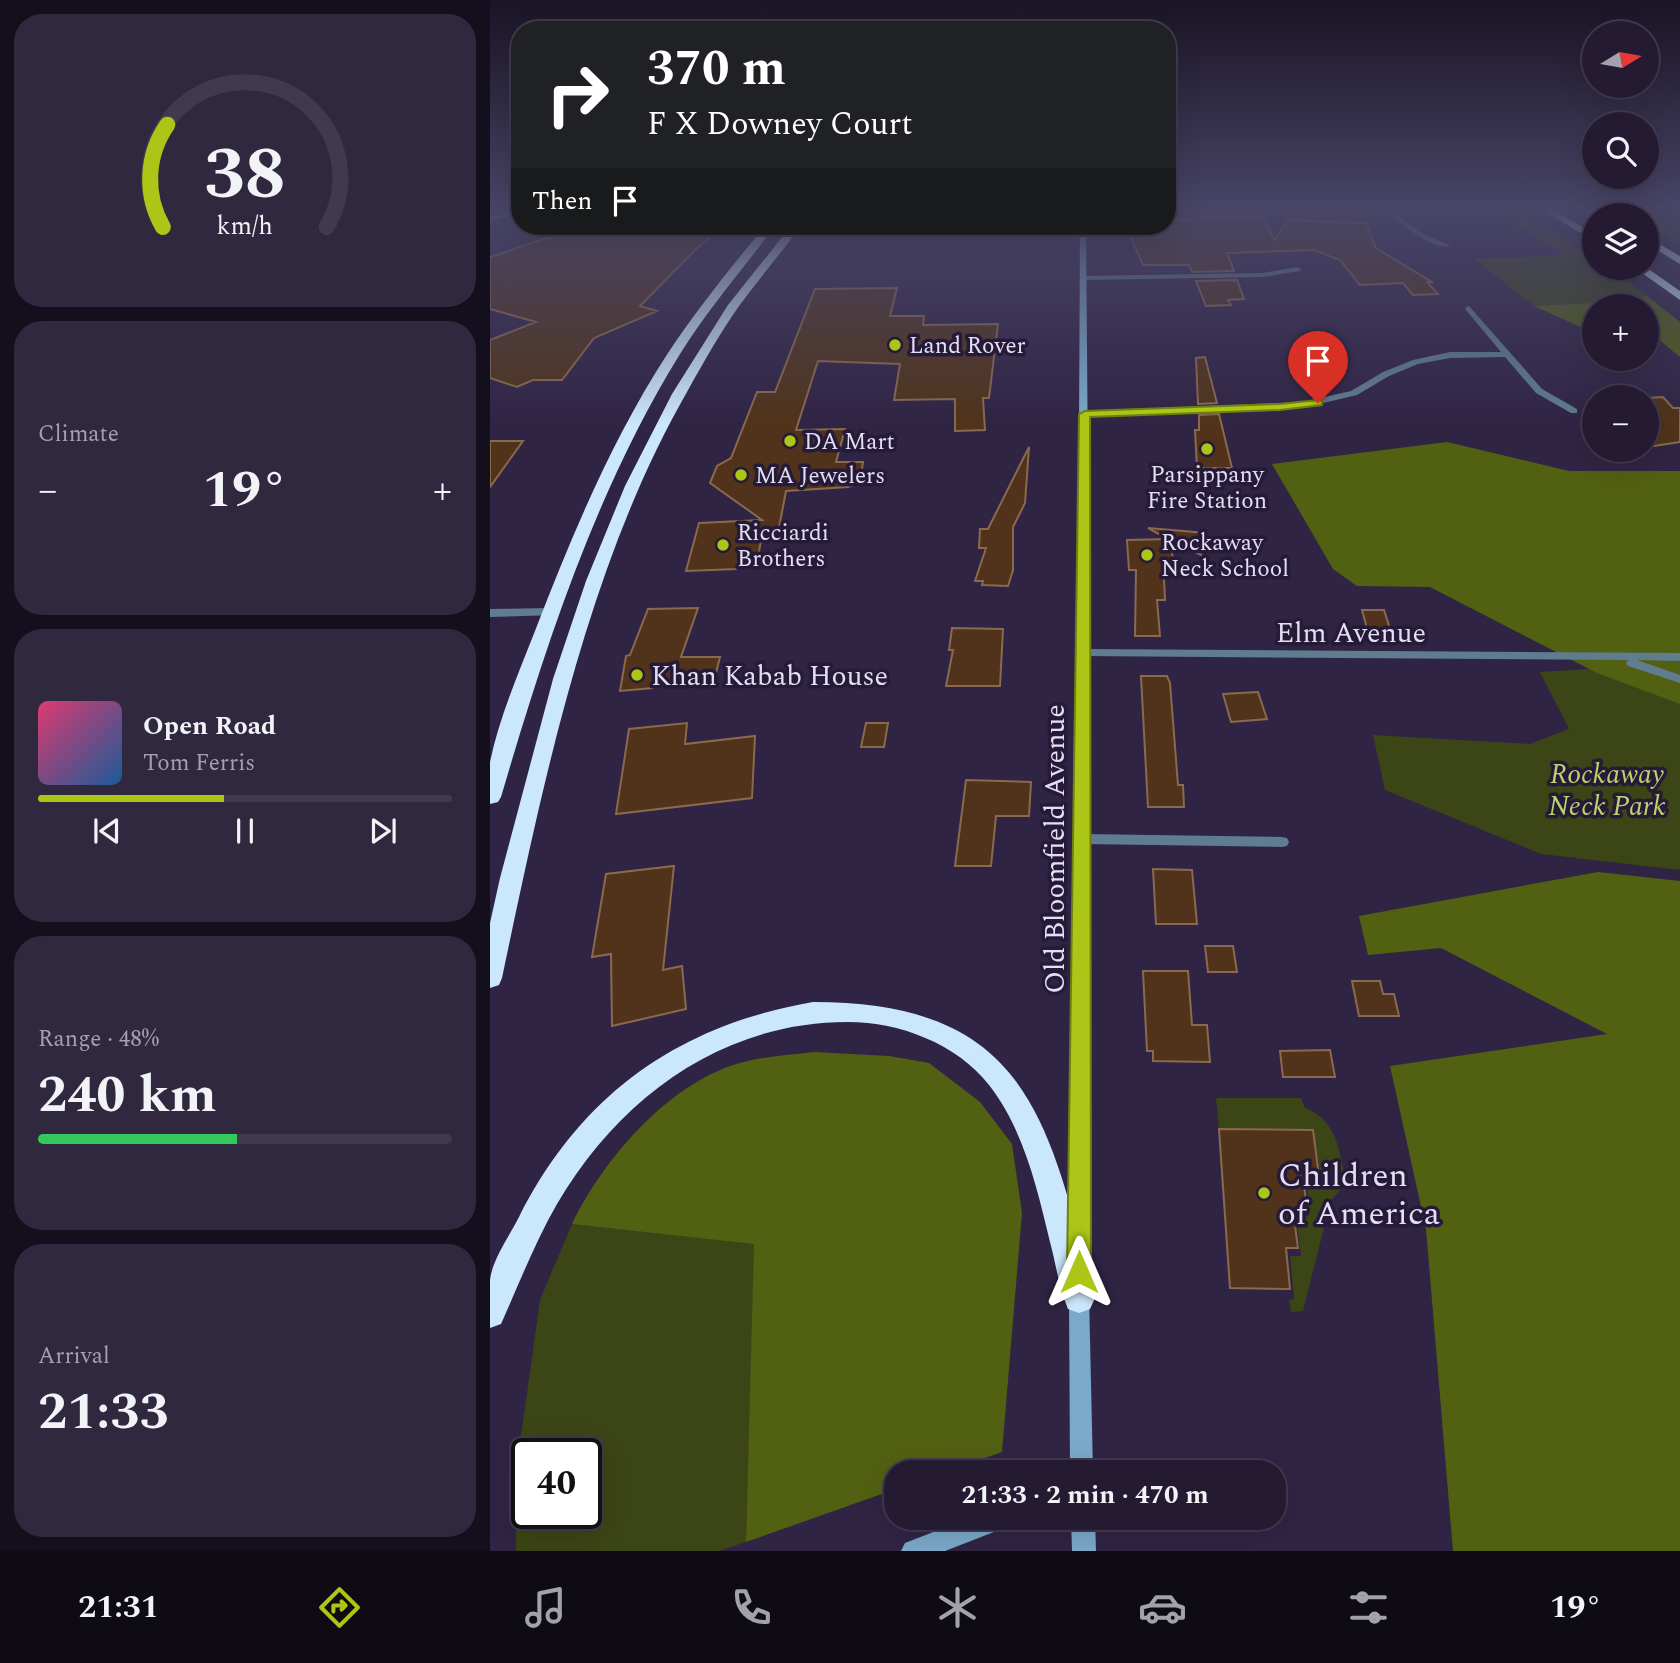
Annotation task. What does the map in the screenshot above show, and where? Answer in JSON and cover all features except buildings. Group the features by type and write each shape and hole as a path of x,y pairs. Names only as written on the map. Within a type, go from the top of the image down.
{"highway":[{"path":"490,797 551,612 591,510 634,418 723,280"},
{"path":"490,978 544,743 585,610 615,528 657,437 710,340 751,280"},
{"path":"1658,280 1680,296"},
{"path":"490,1313 554,1184 615,1108 650,1076 705,1043 766,1021 804,1013 843,1010 873,1013 936,1031 970,1051 998,1076 1020,1109 1049,1185 1079,1297"}],"street":[{"name":"Old Bloomfield Avenue","path":"1082,1460 1079,1297 1085,653 1083,280"},
{"path":"1469,308 1539,391 1573,411"},
{"path":"1085,414 1301,405 1354,393 1386,374 1416,362 1450,355 1509,355"},
{"path":"490,613 551,612"},
{"name":"Elm Avenue","path":"1085,653 1680,657"},
{"name":"Elm Avenue","path":"1617,658 1680,679"},
{"path":"1084,839 1282,842"},
{"path":"913,1551 969,1530"},
{"path":"1083,1530 1084,1551"}],"green space":[{"path":"1502,280 1626,280 1645,294 1582,294 1582,304 1534,306"},
{"path":"1582,304 1582,328 1534,306"},
{"path":"1659,305 1680,322 1680,357 1659,340"},
{"path":"1447,442 1569,471 1680,471 1680,704 1597,673 1430,587 1357,586 1333,569 1272,464"},
{"name":"Rockaway Neck Park","path":"1619,667 1680,685 1680,870 1541,854 1385,790 1373,735 1530,744 1569,729 1540,672"},
{"path":"1598,872 1680,881 1680,1551 1453,1551 1426,1229 1390,1066 1607,1034 1441,948 1368,955 1359,916"},
{"path":"814,1052 889,1056 929,1063 980,1102 1012,1144 1022,1213 1002,1452 980,1460 884,1460 884,1493 746,1542 754,1244 572,1224 602,1173 621,1148 666,1104 717,1071 770,1057"},
{"path":"1216,1098 1301,1098 1305,1108 1324,1121 1336,1139 1346,1184 1331,1200 1303,1311 1291,1312 1289,1300 1294,1299 1290,1256 1301,1256 1296,1217 1309,1216 1307,1183 1322,1182 1313,1130 1219,1129"},
{"path":"572,1224 755,1243 746,1542 719,1551 516,1551 516,1529 602,1529 602,1438 521,1438 540,1300"}],"place":[{"name":"Land Rover","path":"895,345"},
{"name":"DA Mart","path":"790,441"},
{"name":"Parsippany Fire Station","path":"1207,449"},
{"name":"MA Jewelers","path":"741,475"},
{"name":"Ricciardi Brothers","path":"723,545"},
{"name":"Rockaway Neck School","path":"1147,555"},
{"name":"Khan Kabab House","path":"637,675"},
{"name":"Children of America","path":"1264,1193"}],"route":[{"path":"1079,1272 1084,866 1085,414 1280,407 1318,403"}]}
